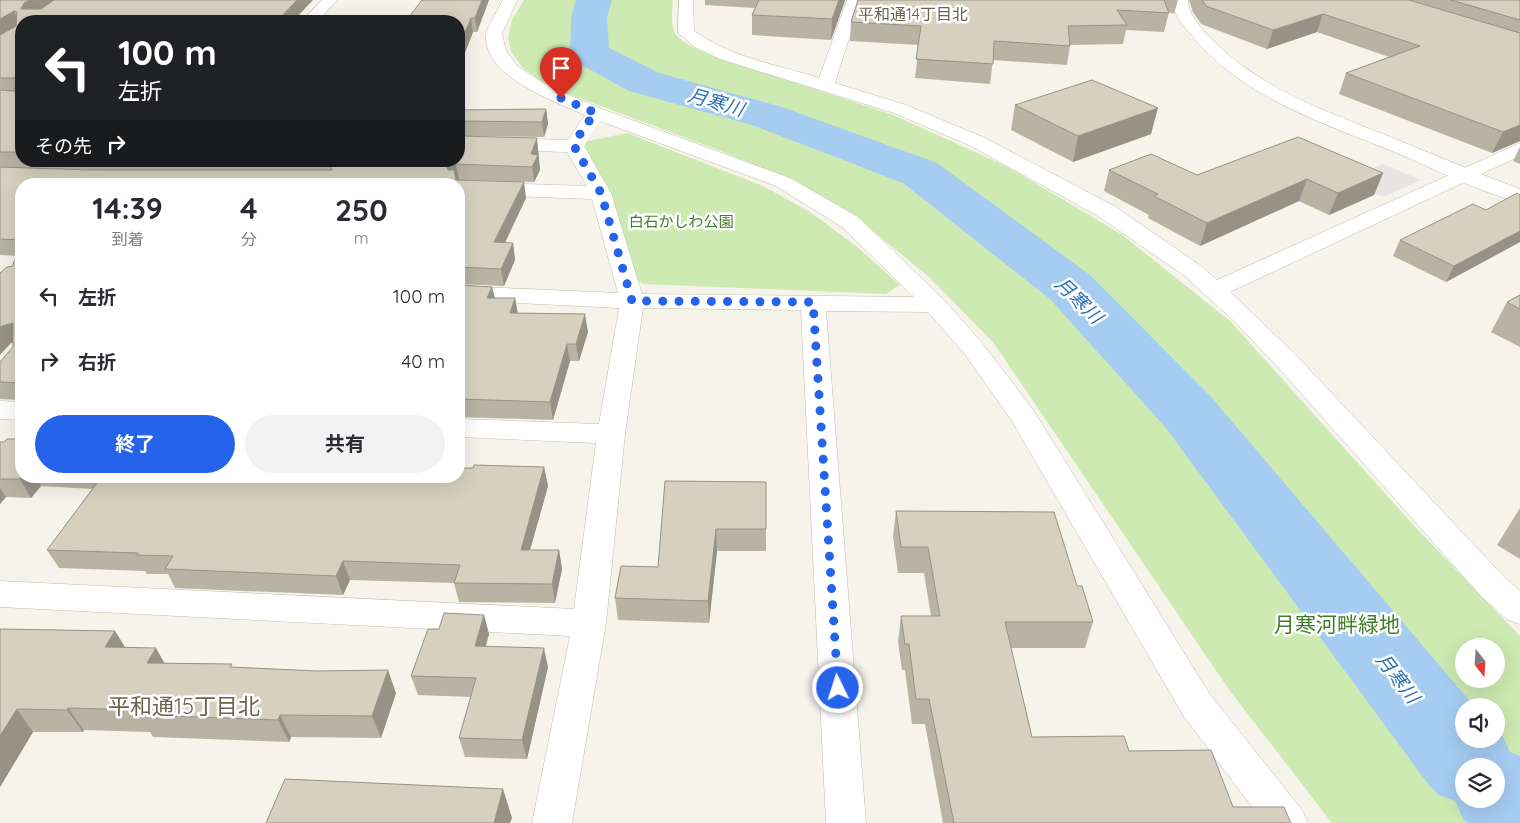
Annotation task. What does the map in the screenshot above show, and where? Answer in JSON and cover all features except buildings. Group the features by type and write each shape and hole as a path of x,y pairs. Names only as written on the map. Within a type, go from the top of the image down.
{"street":[{"path":"316,15 330,0"},
{"path":"510,0 494,34 498,51 512,70 544,91 596,113 783,182 850,222 935,305 973,348 1024,417 1196,704 1288,823"},
{"path":"686,0 686,33 701,44 726,54 900,110 978,142 1106,211 1193,271 1242,315 1288,361 1493,587 1520,610"},
{"path":"825,86 854,0"},
{"path":"1181,0 1180,4 1184,16 1195,31 1210,48 1240,73 1308,111 1520,196"},
{"path":"574,146 583,128 596,113"},
{"path":"465,143 574,146"},
{"path":"552,823 589,623 611,434 632,301 601,193 574,146"},
{"path":"1214,290 1520,148"},
{"path":"465,188 601,193"},
{"path":"465,293 632,301 935,305"},
{"path":"813,302 846,823"},
{"path":"0,410 15,411"},
{"path":"465,428 611,434"},
{"path":"0,594 589,623"}],"green space":[{"name":"月寒河畔緑地","path":"524,0 673,0 672,21 676,34 680,39 704,53 891,114 1008,167 1121,234 1230,321 1415,527 1520,636 1520,823 1332,823 1230,691 993,342 929,277 857,218 789,180 734,156 566,93 539,80 522,67 511,51 508,37 512,20"},
{"name":"白石かしわ公園","path":"627,133 763,186 810,212 856,246 900,285 886,294 645,284 634,280 584,142"}],"shaded area":[{"path":"1383,164 1421,180 1383,197 1345,180"}],"waterway":[{"name":"月寒川","path":"594,0 589,18 590,54 644,82 767,116 920,173 1070,287 1189,413 1462,758"},
{"name":"月寒川","path":"1505,797 1520,810"}],"district":[{"name":"平和通14丁目北","path":"913,14"},
{"name":"平和通15丁目北","path":"184,706"}],"route":[{"path":"561,98 596,113 583,128 574,146 601,193 632,301 813,302 838,688"}]}
